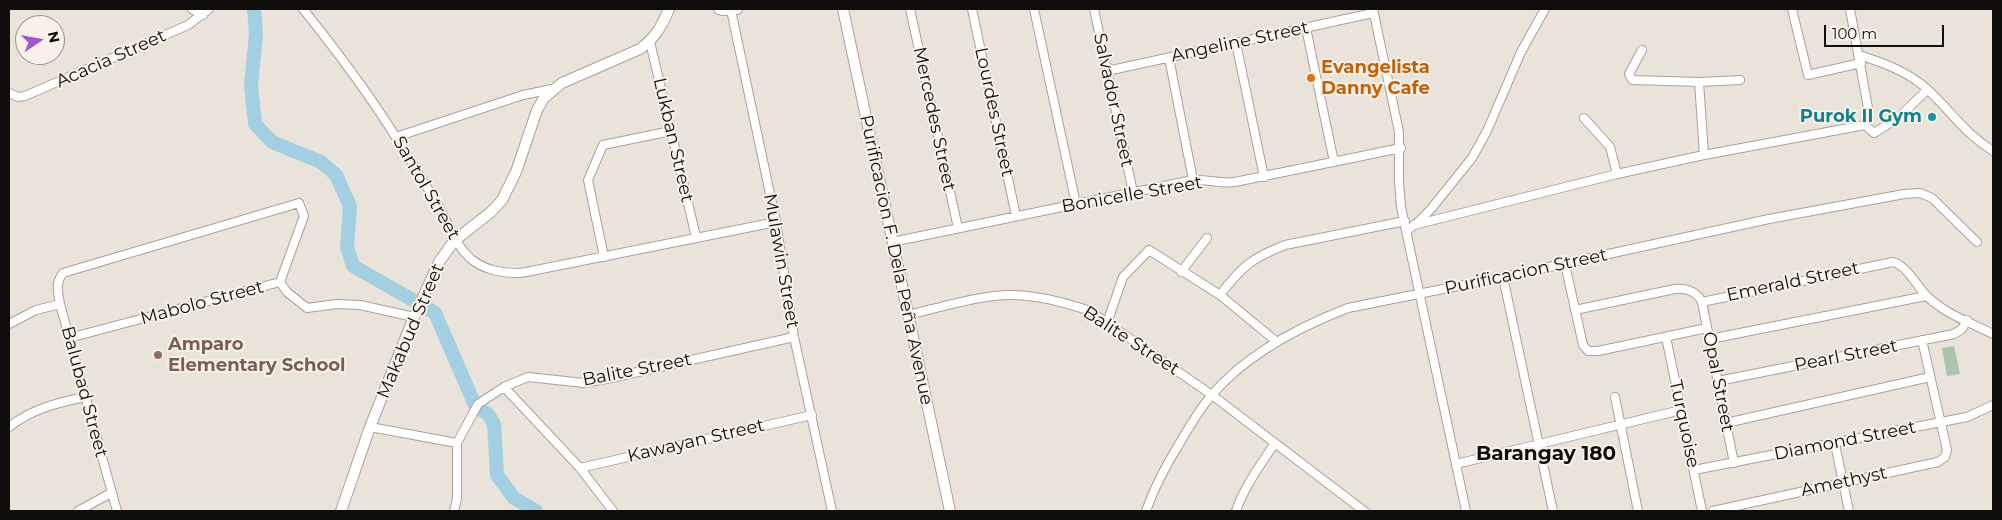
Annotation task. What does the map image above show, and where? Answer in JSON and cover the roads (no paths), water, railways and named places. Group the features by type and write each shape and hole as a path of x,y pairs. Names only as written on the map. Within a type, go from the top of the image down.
{"street":[{"path":"192,9 206,12"},
{"name":"Santol Street","path":"303,9 345,64 396,137 442,213 454,241 471,259 486,268 502,273 521,273 776,222"},
{"name":"Makabud Street","path":"341,511 370,427 414,317 439,262 454,241 491,212 502,200 516,172 537,110 552,89 573,77 640,49 650,42 658,33 669,9"},
{"path":"719,9 734,9"},
{"name":"Mulawin Street","path":"734,9 776,222 794,337 832,511"},
{"name":"Purificacion F. Dela Peña Avenue","path":"843,9 950,511"},
{"name":"Mercedes Street","path":"910,9 958,228"},
{"name":"Lourdes Street","path":"972,9 1016,216"},
{"path":"1034,9 1076,204"},
{"name":"Salvador Street","path":"1094,9 1133,192"},
{"path":"1407,231 1431,210 1472,158 1487,131 1522,52 1545,9"},
{"path":"1792,9 1808,75 1861,63"},
{"path":"1850,9 1868,108 1865,125"},
{"path":"1373,11 1400,132 1398,181 1404,221 1466,511"},
{"name":"Angeline Street","path":"1107,71 1306,28 1373,11"},
{"name":"Acacia Street","path":"9,93 18,97 25,96 188,25 206,12"},
{"path":"1306,28 1334,162"},
{"name":"Lukban Street","path":"650,42 696,237"},
{"path":"1236,43 1264,176"},
{"path":"1642,50 1629,74 1632,80 1699,82 1740,80"},
{"path":"1859,55 1908,75 1928,90 1970,135 1993,151"},
{"path":"1169,58 1193,180"},
{"path":"1699,82 1704,155"},
{"path":"396,137 523,95 552,89"},
{"path":"1865,125 1874,133 1898,118 1928,90"},
{"path":"1584,118 1610,147 1617,174"},
{"path":"1414,225 1617,174 1704,155 1865,125"},
{"path":"604,257 588,180 603,145 671,131"},
{"name":"Bonicelle Street","path":"892,242 1193,180 1228,183 1400,148"},
{"name":"Purificacion Street","path":"1146,511 1164,470 1193,421 1212,395 1235,373 1277,342 1325,317 1348,308 1565,264 1769,219 1913,193 1926,194 1938,202 1976,242"},
{"name":"Balubad Street","path":"117,511 84,397 60,304 57,283 63,273 299,203 304,216 280,282"},
{"path":"1220,295 1244,266 1272,250 1285,245 1404,221"},
{"path":"1181,272 1207,238"},
{"path":"1107,323 1123,277 1149,250 1220,295 1277,342"},
{"name":"Emerald Street","path":"1575,310 1683,288 1691,290 1698,295 1702,302 1888,262 1897,263 1902,266 1926,296 1945,309 1993,334"},
{"path":"1565,264 1583,345 1588,351 1598,351 1708,328"},
{"path":"1503,277 1553,511"},
{"name":"Mabolo Street","path":"69,338 280,282 287,292 307,308 337,304 360,305 414,317"},
{"name":"Balite Street","path":"908,315 962,302 1015,295 1073,305 1090,311 1212,395 1352,503"},
{"path":"1710,339 1926,296"},
{"name":"Opal Street","path":"1702,302 1734,463"},
{"path":"9,324 36,310 60,304"},
{"name":"Pearl Street","path":"1718,381 1954,334 1962,329 1967,320"},
{"name":"Balite Street","path":"454,511 457,444 478,404 504,387 528,377 584,383 794,337"},
{"name":"Turquoise","path":"1666,337 1702,511"},
{"path":"1922,340 1941,422"},
{"path":"1726,422 1930,378"},
{"path":"504,387 580,468 613,511"},
{"path":"9,427 23,416 43,407 84,397"},
{"path":"1615,397 1638,511"},
{"name":"Diamond Street","path":"1694,470 1967,417 1993,405"},
{"path":"1456,464 1681,410"},
{"name":"Kawayan Street","path":"580,468 812,415"},
{"name":"Amethyst","path":"1713,511 1938,462 1945,457 1947,450 1941,422"},
{"path":"370,427 457,444"},
{"path":"1236,511 1256,471 1275,443"},
{"path":"1835,444 1850,511"},
{"path":"78,511 111,493"},
{"path":"1347,511 1352,503 1364,511"}],"waterway":[{"path":"254,9 256,34 251,85 255,124 272,142 321,162 336,175 350,206 347,247 353,266 418,303"},
{"path":"425,307 435,313 475,405"},
{"path":"479,409 488,414 494,424 497,475 514,498 536,511"}],"place":[{"name":"Evangelista Danny Cafe","path":"1311,78"},
{"name":"Purok II Gym","path":"1932,117"},
{"name":"Amparo Elementary School","path":"158,355"}],"district":[{"name":"Barangay 180","path":"1546,454"}]}
